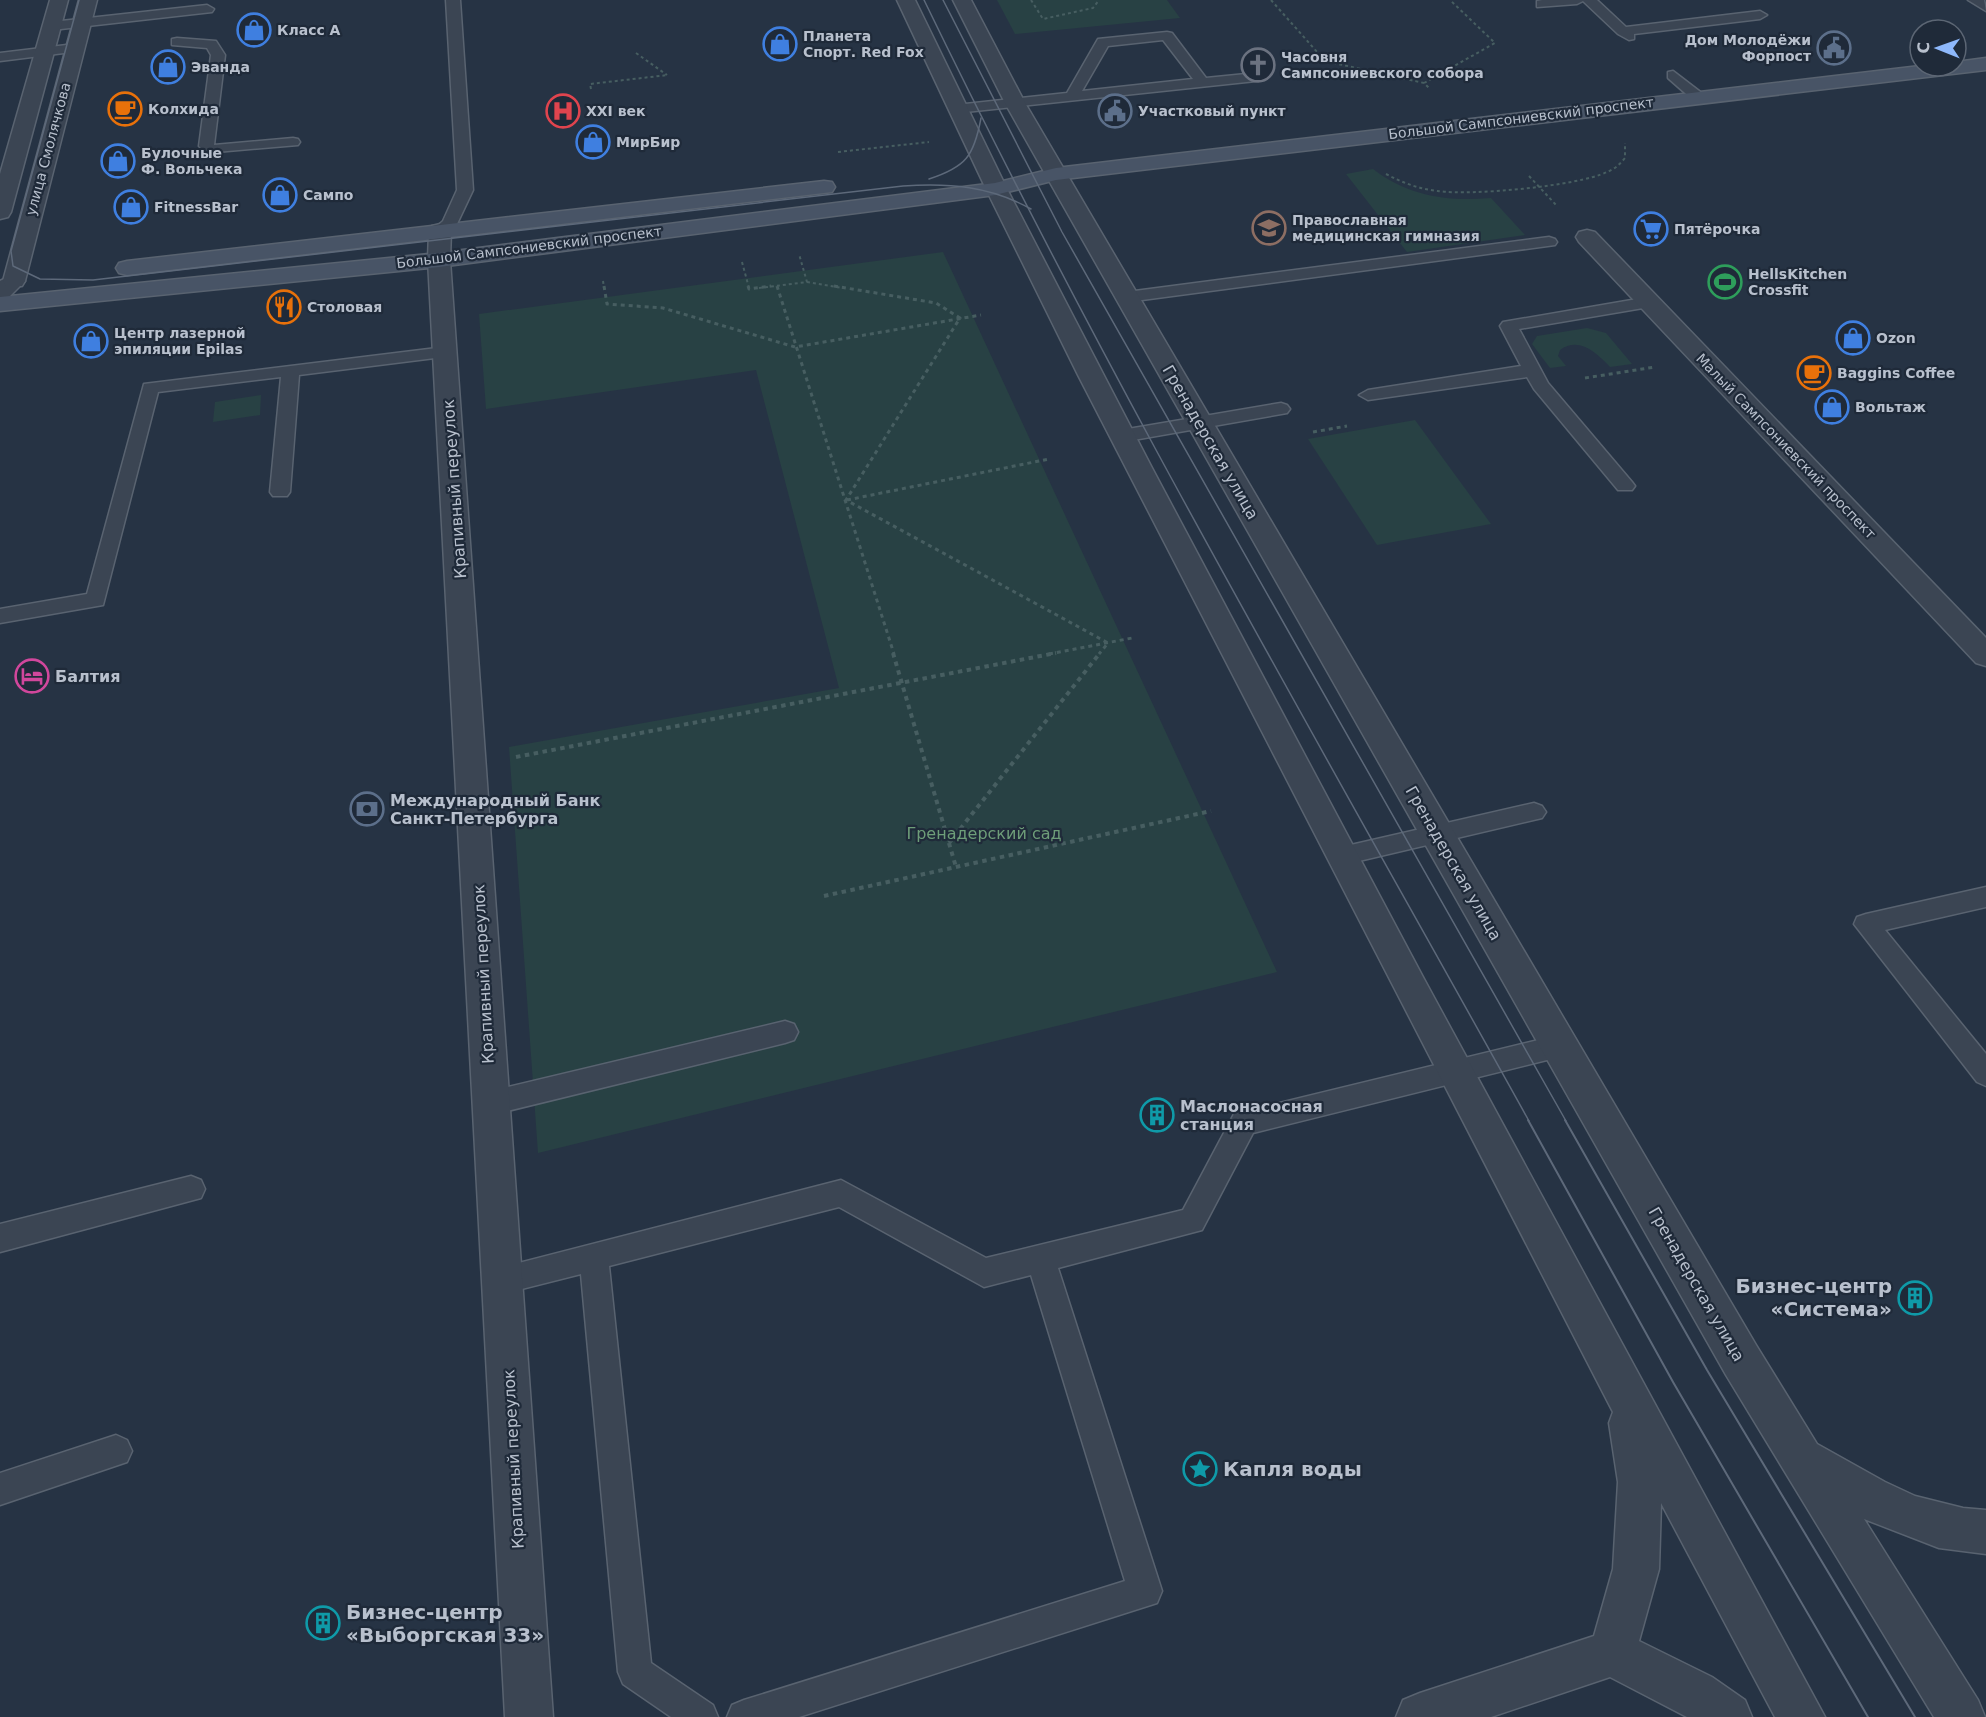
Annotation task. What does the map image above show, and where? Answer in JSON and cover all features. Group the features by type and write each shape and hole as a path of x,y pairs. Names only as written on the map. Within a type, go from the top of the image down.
{"main road":[{"name":"Большой Сампсониевский проспект","path":"0,304 440,245 1986,64"},
{"name":"Большой Сампсониевский проспект","path":"962,171 990,179"},
{"name":"Большой Сампсониевский проспект","path":"109,270 440,245 850,184"},
{"path":"4,286 38,278"}],"street":[{"name":"улица Смолячкова","path":"0,212 60,0"},
{"name":"улица Смолячкова","path":"4,286 88,0"},
{"path":"906,0 990,179 1122,436 1626,1398 1801,1717"},
{"name":"Гренадерская улица","path":"962,0 1015,103 1559,1046 1798,1455 1961,1717"},
{"name":"Малый Сампсониевский проспект","path":"1587,237 1986,656"},
{"name":"Крапивный переулок","path":"440,245 529,1717"},
{"path":"1612,1653 1636,1569 1640,1482 1626,1398"},
{"path":"1798,1455 1855,1492 1915,1518 1986,1532"},
{"path":"1420,1717 1612,1653 1695,1694 1728,1717"}],"lane":[{"path":"440,245 465,190 453,0"},
{"path":"1542,4 1577,0"},
{"path":"1588,0 1626,34 1760,15"},
{"path":"1975,0 1986,7"},
{"path":"52,26 207,9"},
{"path":"1072,97 1103,42 1167,36 1202,82"},
{"path":"177,42 211,44 218,55 206,146 210,150 293,142"},
{"path":"0,57 74,52"},
{"path":"1673,75 1698,97"},
{"path":"956,109 1256,77"},
{"path":"1127,297 1549,242"},
{"path":"1625,486 1536,378 1509,326 1649,302"},
{"path":"0,616 96,600 150,388 445,352"},
{"path":"280,492 290,371"},
{"path":"1368,395 1505,373 1536,378"},
{"path":"1122,436 1281,409"},
{"path":"1342,856 1534,812"},
{"path":"1986,897 1866,924 1986,1074"},
{"path":"491,1103 785,1032"},
{"path":"502,1280 841,1193 984,1273 1192,1221 1244,1123 1559,1046"},
{"path":"0,1238 191,1189"},
{"path":"594,1257 635,1672 701,1717"},
{"path":"744,1717 1145,1591 1041,1259"},
{"path":"0,1489 116,1451"}],"path":[{"path":"1031,0 1043,19 1093,8 1099,0"},
{"path":"1270,0 1324,61 1424,83 1430,89"},
{"path":"1424,83 1495,43 1450,0"},
{"path":"591,88 590,84 668,75 636,53"},
{"path":"827,153 935,141"},
{"path":"1379,169 1407,184 1426,190 1448,193 1502,190 1606,173 1618,167 1623,160 1627,147 1624,141"},
{"path":"798,254 807,282"},
{"path":"742,262 749,289 807,282 936,303 960,318"},
{"path":"603,281 607,304 663,308 795,347 981,315"},
{"path":"777,286 903,683 956,867"},
{"path":"846,500 960,318"},
{"path":"1536,378 1663,366"},
{"path":"846,500 1049,459"},
{"path":"846,500 1108,643"},
{"path":"471,766 1132,638"},
{"path":"950,843 1108,643"},
{"path":"824,896 1211,811"}],"green space":[{"path":"997,0 1167,0 1180,18 1015,34"},
{"path":"1373,169 1400,185 1429,195 1459,199 1491,198 1525,235 1407,252 1346,174"},
{"name":"Гренадерский сад","path":"943,252 1277,972 538,1153 509,747 839,688 756,370 486,409 479,314"},
{"path":"1587,328 1606,333 1632,364 1610,367 1587,348 1574,345 1560,350 1558,356 1566,366 1550,368 1532,344 1537,336"},
{"path":"261,395 260,415 213,422 215,402"},
{"path":"1415,420 1491,524 1377,545 1308,439"}],"tram line":[{"path":"79,0 11,251 13,266 40,279 93,280 903,186 937,185 969,188 1000,195 1028,208"},
{"path":"924,0 1028,208"},
{"path":"943,0 1062,232 1566,1121"},
{"path":"929,179 952,170 966,158 975,142 981,118"},
{"path":"1028,208 1142,425 1529,1121"},
{"path":"1528,1120 1673,1382 1868,1717"},
{"path":"1565,1120 1707,1370 1915,1717"}],"place":[{"name":"Класс А","path":"254,30"},
{"name":"Планета Спорт. Red Fox","path":"780,44"},
{"name":"Дом Молодёжи Форпост","path":"1834,48"},
{"name":"Часовня Сампсониевского собора","path":"1258,65"},
{"name":"Эванда","path":"168,67"},
{"name":"Колхида","path":"125,109"},
{"name":"XXI век","path":"563,111"},
{"name":"Участковый пункт","path":"1115,111"},
{"name":"МирБир","path":"593,142"},
{"name":"Булочные Ф. Вольчека","path":"118,161"},
{"name":"Сампо","path":"280,195"},
{"name":"FitnessBar","path":"131,207"},
{"name":"Православная медицинская гимназия","path":"1269,228"},
{"name":"Пятёрочка","path":"1651,229"},
{"name":"HellsKitchen Crossfit","path":"1725,282"},
{"name":"Столовая","path":"284,307"},
{"name":"Ozon","path":"1853,338"},
{"name":"Центр лазерной эпиляции Epilas","path":"91,341"},
{"name":"Baggins Coffee","path":"1814,373"},
{"name":"Вольтаж","path":"1832,407"},
{"name":"Балтия","path":"32,676"},
{"name":"Международный Банк Санкт-Петербурга","path":"367,809"},
{"name":"Маслонасосная станция","path":"1157,1115"},
{"name":"Бизнес-центр «Система»","path":"1915,1298"},
{"name":"Капля воды","path":"1200,1469"},
{"name":"Бизнес-центр «Выборгская 33»","path":"323,1623"}]}
